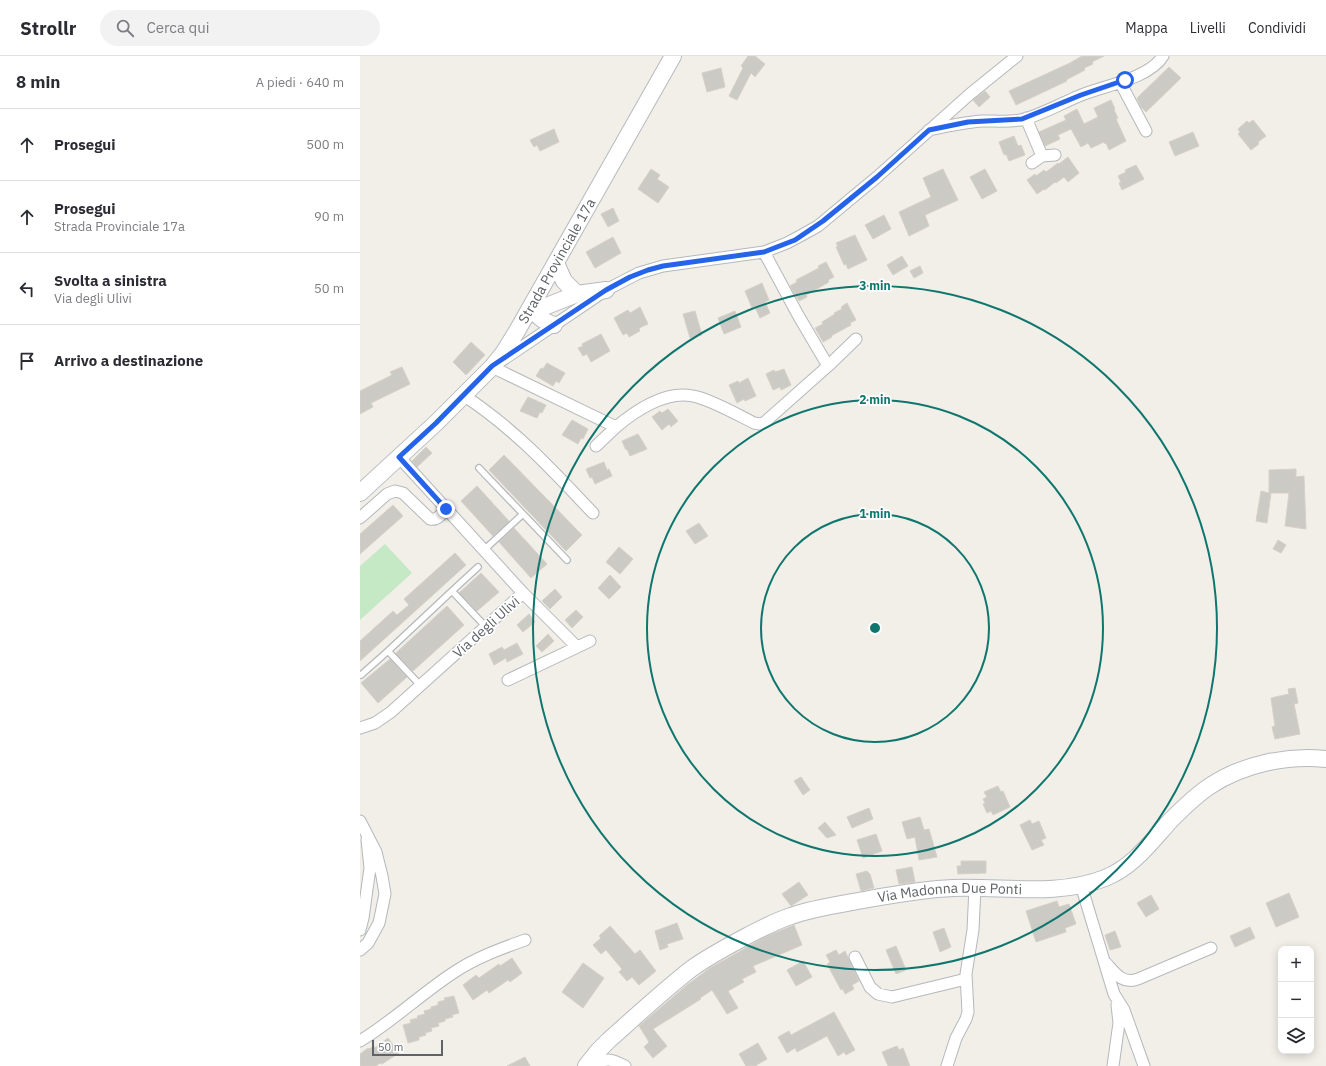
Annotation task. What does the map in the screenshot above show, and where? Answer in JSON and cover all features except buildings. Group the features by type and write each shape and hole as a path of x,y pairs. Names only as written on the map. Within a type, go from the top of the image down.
{"main road":[{"name":"Strada Provinciale 17a","path":"360,493 463,396 507,348 531,310 673,56"},
{"path":"556,263 564,282 577,294"},
{"path":"554,325 541,319 531,310 577,294 606,290"},
{"name":"Via Madonna Due Ponti","path":"586,1066 609,1040 692,969 725,948 766,926 790,916 818,909 907,892 941,888 975,887 1045,889 1081,885 1098,881 1111,876 1130,864 1184,807 1209,786 1222,779 1271,762 1302,758 1326,759"}],"street":[{"path":"492,366 606,290 639,273 663,266 764,252 795,240 818,226 1017,56"},
{"path":"929,130 968,122 1015,121 1026,118 1081,95 1120,82 1152,67 1163,56"},
{"path":"1120,82 1146,131"},
{"path":"1026,118 1042,156"},
{"path":"1032,163 1042,156 1055,155"},
{"path":"764,252 828,366"},
{"path":"596,446 616,427 644,407 674,396 687,395 703,399 754,423 760,424 765,422 856,339"},
{"path":"492,366 616,427"},
{"path":"463,396 489,413 532,449 593,513"},
{"name":"Via degli Ulivi","path":"360,728 372,725 391,712 524,593 399,457"},
{"path":"360,518 387,494 395,491 403,494 430,519 435,520 446,509"},
{"path":"524,593 577,647"},
{"path":"508,680 590,641"},
{"path":"360,821 376,852 385,894 379,923 368,942 360,950"},
{"path":"360,930 370,868 366,833"},
{"path":"1081,885 1114,994 1119,1019 1112,1066"},
{"path":"947,1066 956,1038 966,1020 968,1012 966,979 973,930 975,887"},
{"path":"360,1041 391,1020 430,989 463,967 496,950 525,940"},
{"path":"1104,961 1120,977 1131,981 1211,948"},
{"path":"855,957 870,987 882,996 892,997 966,979"},
{"path":"1114,994 1124,1010 1144,1066"},
{"path":"592,1066 602,1060 608,1059 625,1066"}],"lane":[{"path":"479,468 567,560"},
{"path":"484,550 523,514"},
{"path":"361,675 478,567"},
{"path":"452,591 486,627"},
{"path":"388,651 420,686"}],"green space":[{"path":"385,544 412,573 360,620 360,566"}],"route":[{"path":"446,509 399,457 436,423 492,366 606,290 639,273 670,264 764,252 795,240 818,226 877,177 929,130 968,122 1015,121 1026,118 1081,95 1125,80"}]}
